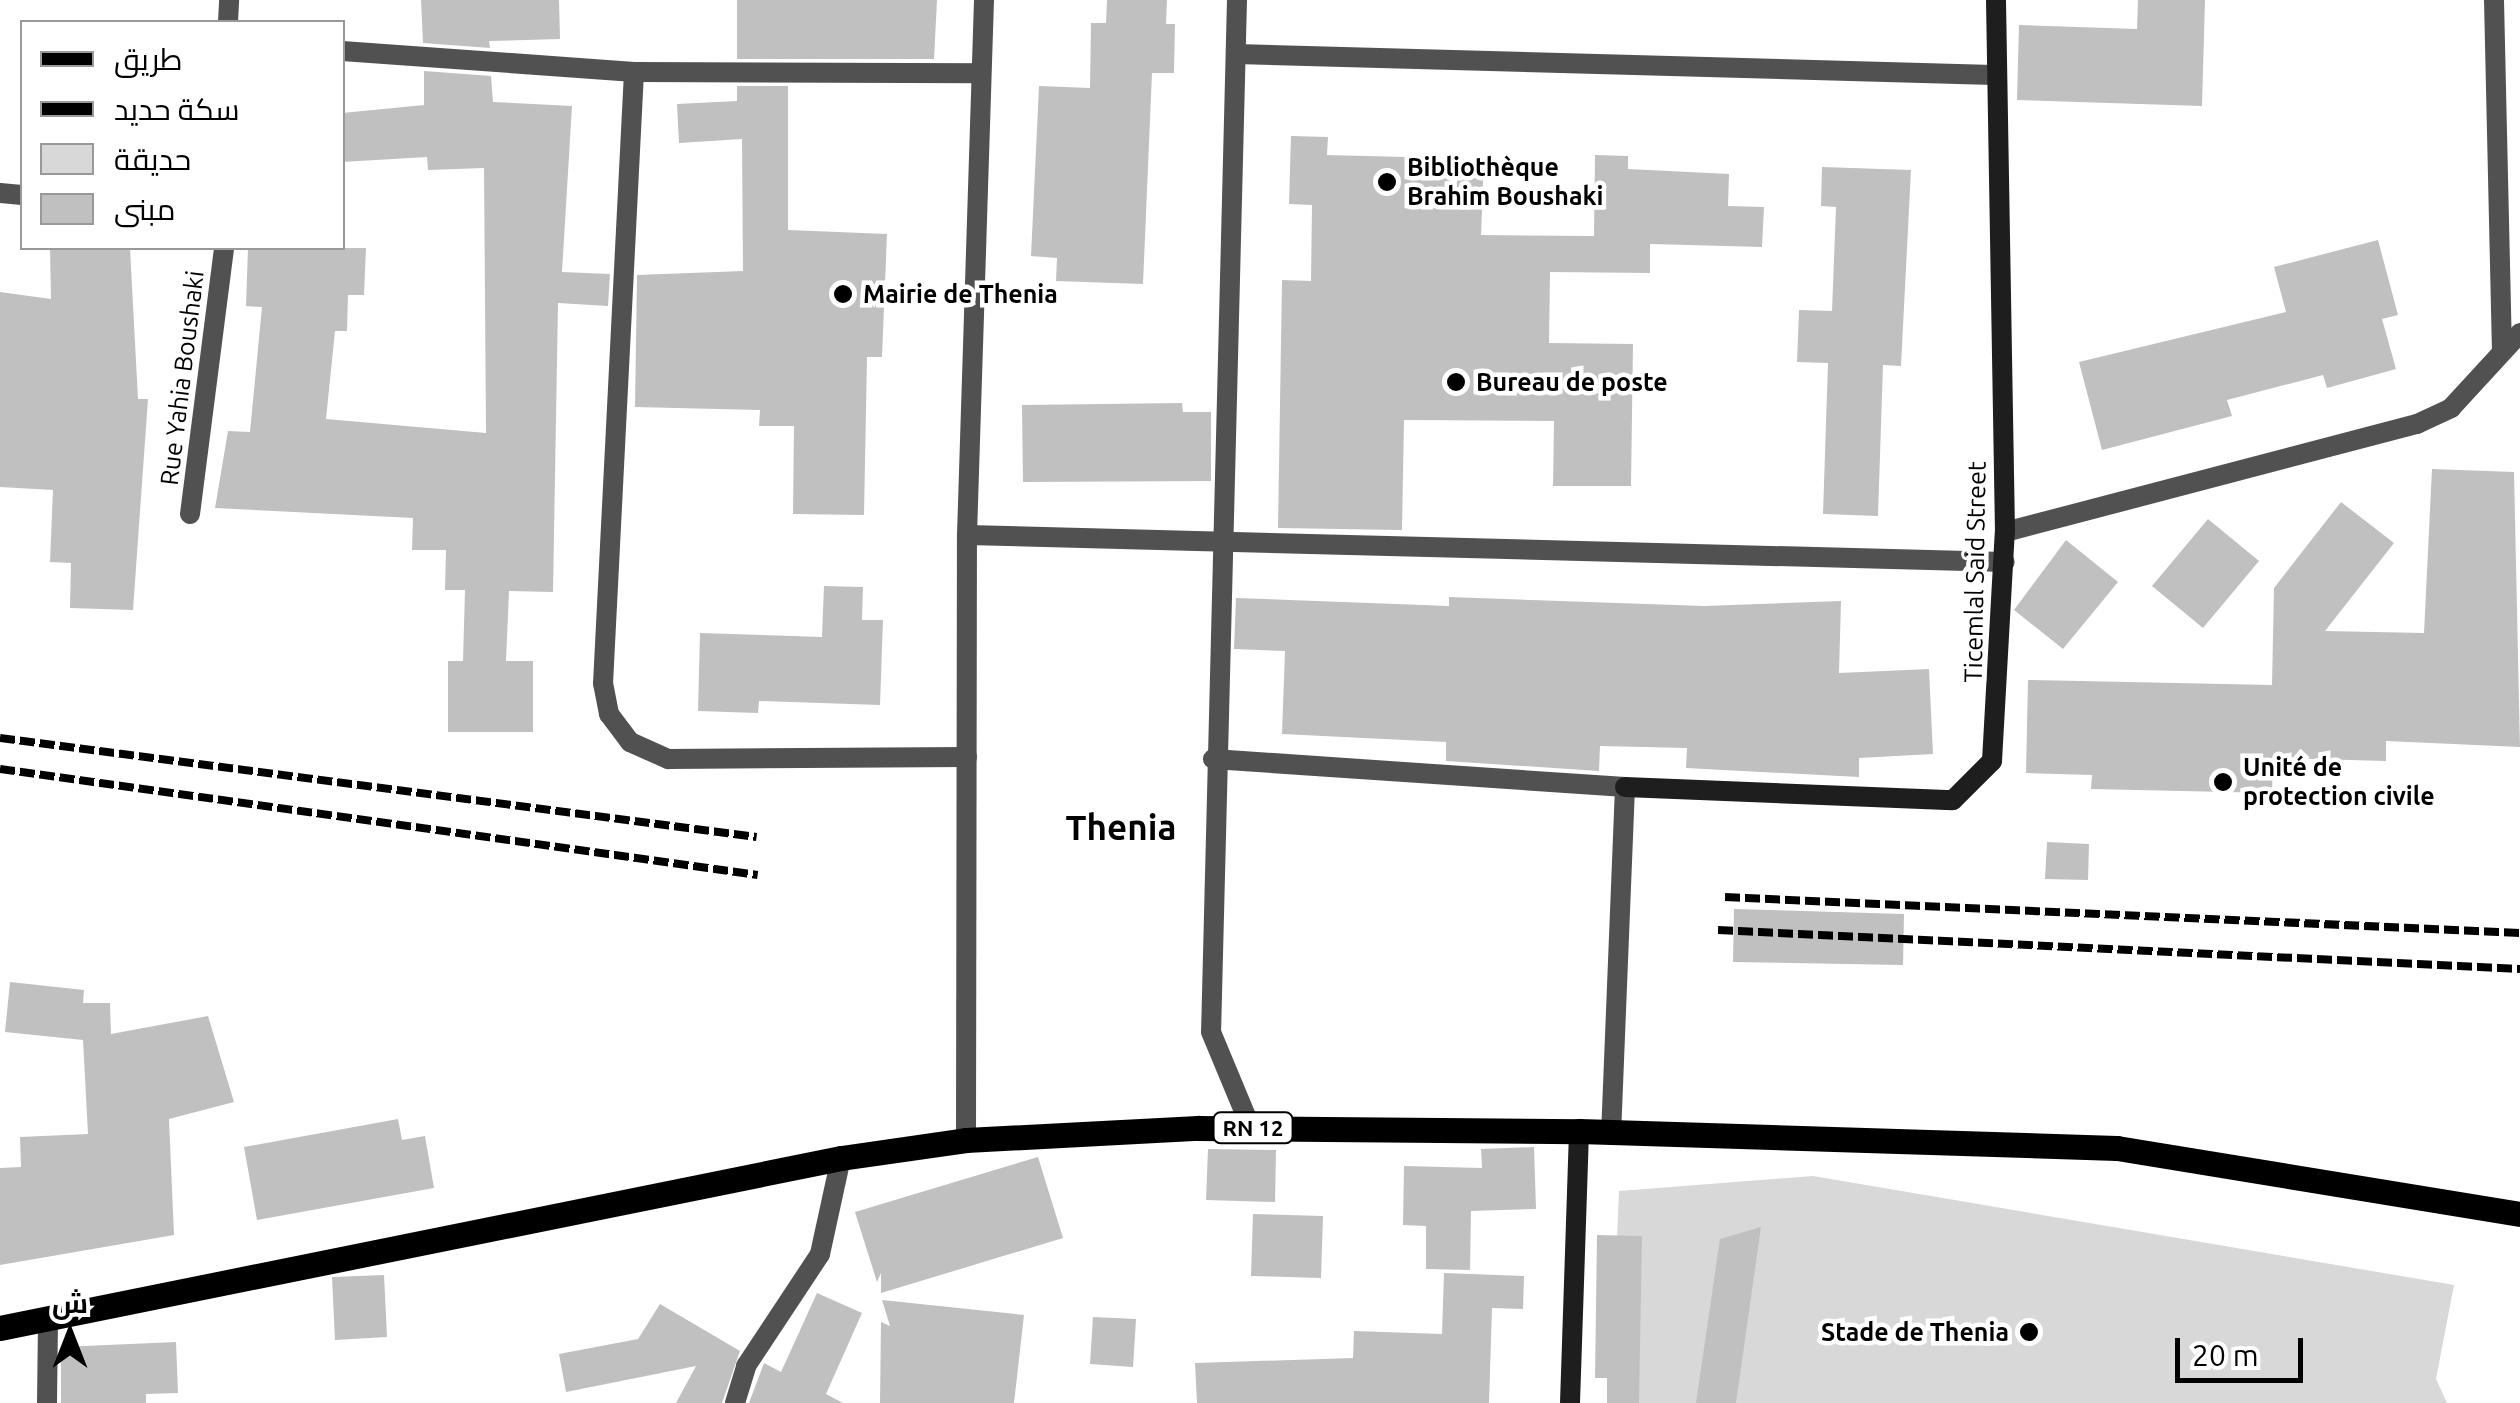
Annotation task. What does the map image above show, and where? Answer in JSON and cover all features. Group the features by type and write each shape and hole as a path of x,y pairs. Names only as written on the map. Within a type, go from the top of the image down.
{"main road":[{"name":"Ticemlal Said Street","path":"1625,786 1952,800 1969,792 1994,744 2005,562 1994,75 1996,0"},
{"name":"RN 12","path":"0,1328 48,1323 842,1158 966,1140 1252,1128 1579,1130 2117,1148 2520,1214"},
{"path":"1570,1403 1579,1130"}],"street":[{"path":"966,1140 967,536 984,0"},
{"path":"1237,0 1229,542 1213,759 1211,1032 1252,1128"},
{"path":"2494,0 2502,350"},
{"path":"345,51 634,72 980,72"},
{"path":"1236,54 1994,75"},
{"path":"634,72 602,683 609,714 630,742 668,759 967,757"},
{"name":"Rue Yahia Boushaki","path":"190,514 224,250"},
{"path":"2005,532 2417,424 2451,408 2520,333"},
{"path":"967,536 2005,562"},
{"path":"1213,759 1625,786 1611,1132"},
{"path":"735,1403 746,1366 820,1254 842,1158"},
{"path":"47,1403 48,1323"}],"green space":[{"name":"Stade de Thenia","path":"1813,1176 2454,1285 2436,1379 2447,1403 1610,1403 1619,1191"}],"building":[{"path":"421,0 559,0 560,39 489,41 490,48 423,43"},
{"path":"737,0 937,0 934,59 737,59"},
{"path":"1107,0 1167,0 1166,24 1175,24 1174,73 1152,73 1143,284 1056,281 1057,258 1031,256 1039,86 1090,88 1091,23 1106,23"},
{"path":"2138,0 2205,0 2202,106 2017,100 2019,25 2137,29"},
{"path":"424,71 491,76 493,102 572,106 562,272 610,274 608,306 558,303 553,592 509,591 506,661 533,661 533,732 448,732 448,661 463,661 465,590 445,590 446,550 412,550 413,518 215,508 228,431 250,432 262,307 246,306 248,250 366,248 364,295 348,295 347,331 335,331 326,419 486,433 484,168 428,170 427,157 345,162 345,113 424,105"},
{"path":"737,86 788,86 788,230 887,234 882,357 867,357 864,515 793,514 794,426 759,426 760,410 635,407 637,275 743,271 742,139 679,143 677,104 737,101"},
{"name":"Bureau de poste","path":"1291,136 1328,137 1327,155 1484,159 1481,235 1594,236 1595,155 1628,156 1628,169 1729,174 1728,206 1764,207 1762,247 1650,244 1650,273 1550,272 1549,343 1633,344 1631,486 1553,486 1554,421 1404,420 1402,530 1278,528 1282,280 1311,281 1312,205 1289,204"},
{"path":"1822,167 1911,170 1901,366 1883,365 1878,516 1823,514 1828,363 1797,362 1799,310 1832,311 1836,207 1821,206"},
{"path":"2378,240 2398,315 2382,319 2396,369 2327,388 2323,375 2227,400 2232,416 2102,450 2079,362 2286,312 2274,267"},
{"path":"50,250 130,250 138,399 148,399 133,610 70,608 71,563 50,562 53,490 0,487 0,292 51,299"},
{"path":"1182,403 1183,412 1211,412 1211,481 1023,482 1022,405"},
{"path":"2432,469 2514,472 2520,747 2386,741 2386,761 2273,758 2272,793 2091,789 2092,775 2026,773 2028,680 2272,685 2274,588 2341,502 2394,543 2325,631 2424,633"},
{"path":"2208,519 2259,561 2203,628 2152,586"},
{"path":"2066,540 2118,582 2063,649 2014,610"},
{"path":"824,586 863,587 862,620 883,620 880,705 759,701 758,713 698,711 700,633 822,637"},
{"path":"1449,597 1704,606 1841,601 1839,673 1929,669 1933,754 1859,758 1859,777 1686,768 1687,748 1600,746 1599,771 1446,761 1446,742 1282,734 1285,651 1234,649 1236,598 1449,606"},
{"path":"2047,842 2089,844 2088,880 2045,879"},
{"path":"1734,909 1904,914 1903,965 1733,962"},
{"path":"10,982 84,990 83,1003 110,1003 111,1034 208,1016 234,1102 169,1119 174,1235 0,1265 0,1168 21,1167 20,1137 88,1134 83,1040 5,1032"},
{"path":"398,1119 402,1140 425,1136 434,1188 257,1220 244,1147"},
{"path":"1534,1147 1536,1209 1471,1211 1470,1270 1426,1269 1426,1226 1403,1225 1404,1166 1482,1168 1481,1149"},
{"path":"1208,1149 1276,1150 1275,1202 1206,1200"},
{"path":"1038,1157 1063,1238 881,1293 881,1273 877,1282 855,1212"},
{"path":"1253,1214 1323,1216 1321,1278 1251,1276"},
{"path":"1761,1227 1736,1403 1696,1403 1720,1239"},
{"path":"1597,1235 1642,1236 1639,1403 1607,1403 1607,1378 1595,1378"},
{"path":"1444,1273 1524,1276 1523,1309 1492,1308 1489,1403 1197,1403 1195,1363 1353,1358 1354,1331 1442,1334"},
{"path":"384,1275 387,1337 335,1340 332,1277"},
{"path":"817,1293 862,1313 826,1394 843,1403 749,1403 764,1363 781,1372"},
{"path":"882,1300 1024,1315 1014,1403 880,1403 881,1322 890,1326"},
{"path":"660,1304 740,1351 722,1403 676,1403 696,1366 566,1392 559,1354 638,1339"},
{"path":"1093,1317 1136,1319 1133,1367 1090,1364"},
{"path":"176,1342 178,1393 146,1394 146,1403 61,1403 61,1347"}],"railway":[{"path":"0,738 757,837"},
{"path":"0,769 758,875"},
{"path":"1725,897 2520,933"},
{"path":"1718,930 2520,969"}],"place":[{"name":"Bibliothèque Brahim Boushaki","path":"1387,182"},
{"name":"Mairie de Thenia","path":"843,294"},
{"name":"Bureau de poste","path":"1456,382"},
{"name":"Unité de protection civile","path":"2223,782"},
{"name":"Stade de Thenia","path":"2029,1332"}],"district":[{"name":"Thenia","path":"1121,827"}]}
